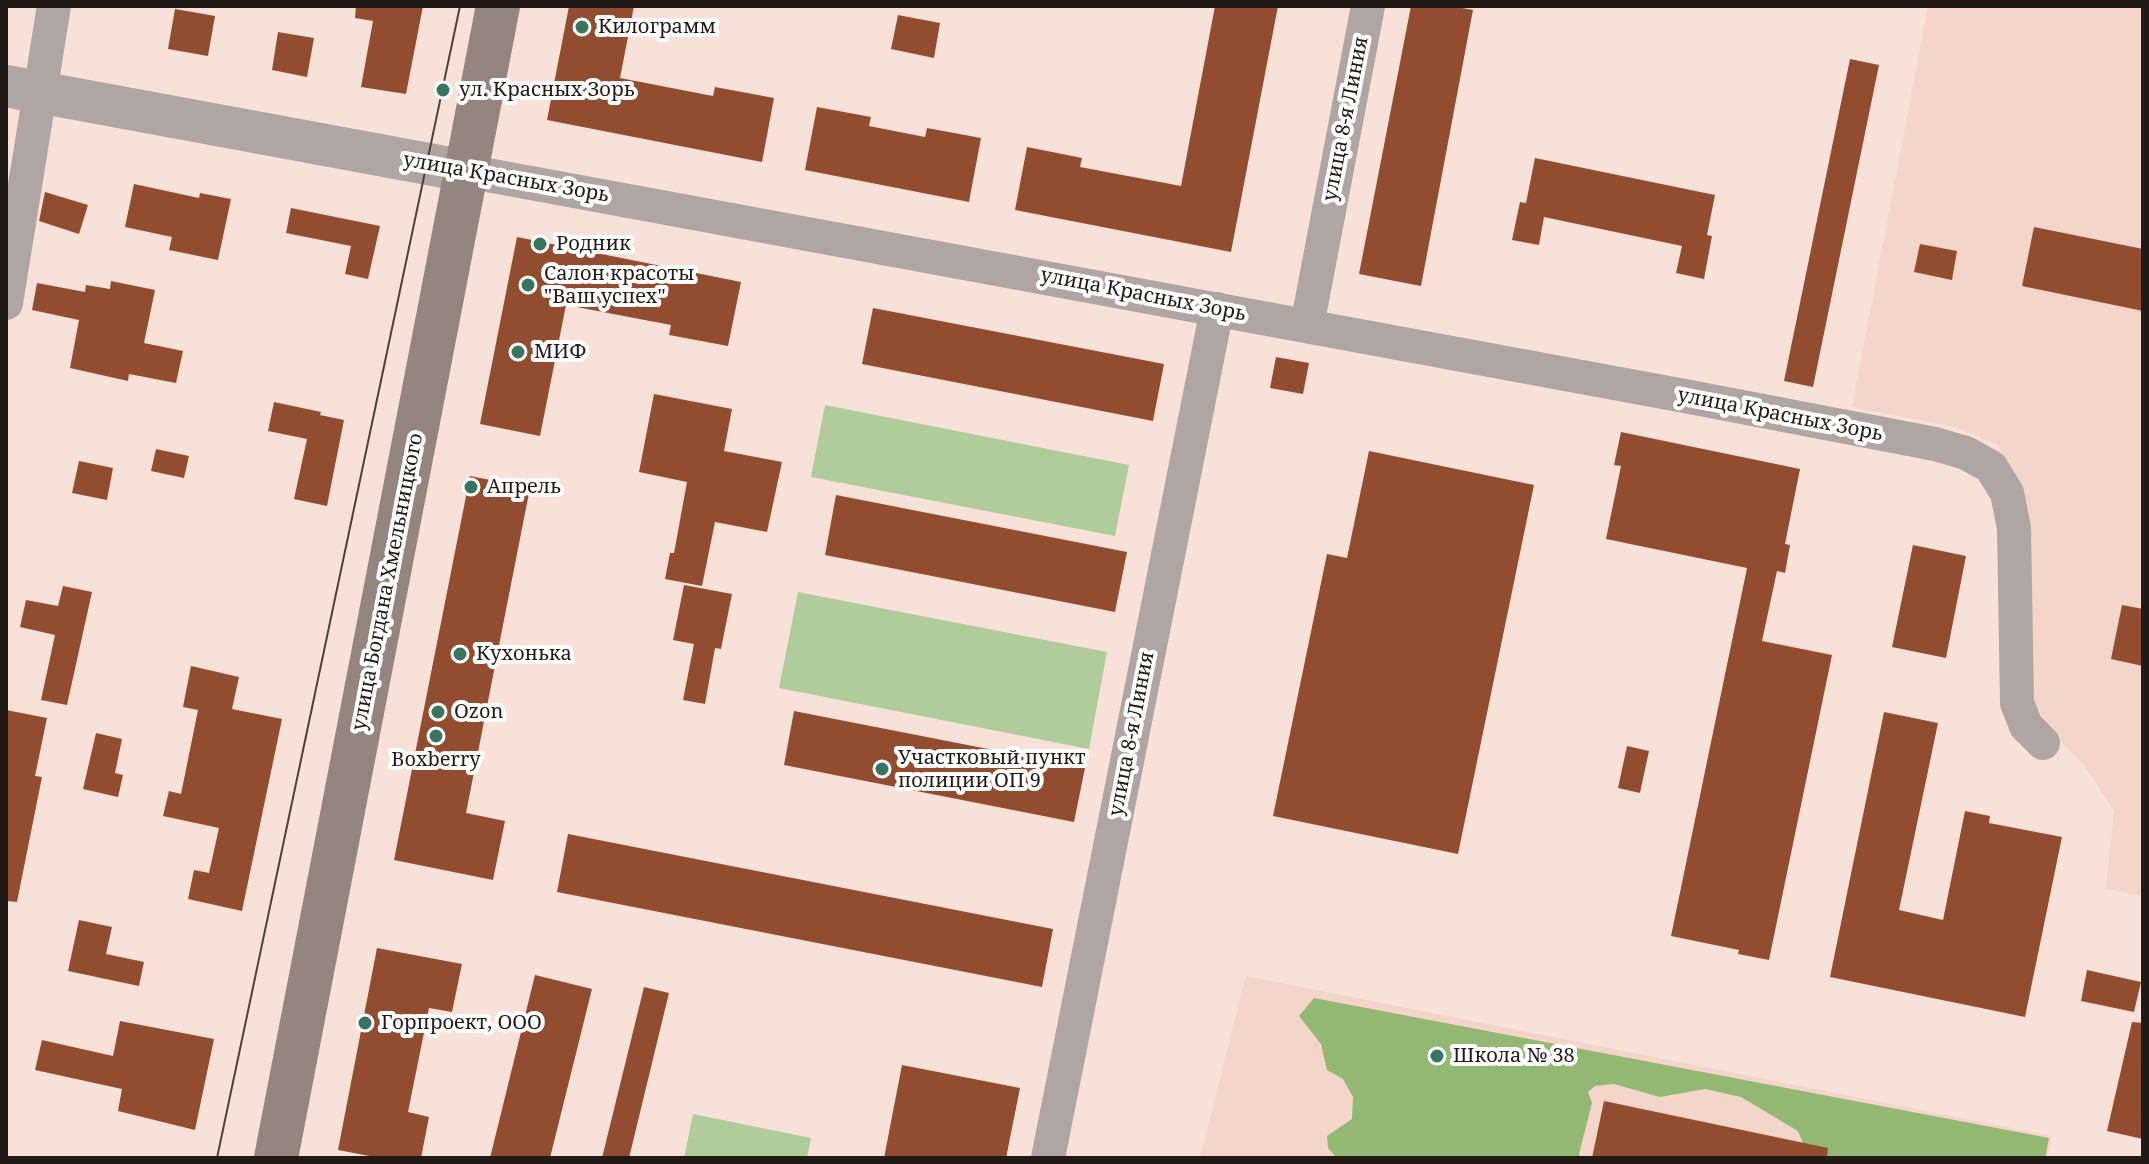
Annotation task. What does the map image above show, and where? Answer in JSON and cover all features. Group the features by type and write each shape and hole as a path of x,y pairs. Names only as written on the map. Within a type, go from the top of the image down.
{"main road":[{"name":"улица Богдана Хмельницкого","path":"276,1158 498,6"}],"street":[{"path":"6,303 22,90 54,6"},
{"name":"улица 8-я Линия","path":"1307,326 1368,6"},
{"name":"улица Красных Зорь","path":"22,90 1217,309 1935,444 1966,453 1991,467 2007,493 2014,528 2017,703 2026,726 2043,743"},
{"name":"улица 8-я Линия","path":"1048,1158 1217,309"}],"shaded area":[{"path":"1928,6 2143,6 2143,896 2106,889 2114,811 2084,765 2034,716 2023,496 1998,445 1955,427 1852,407"},
{"name":"Школа № 38","path":"1246,976 2052,1136 2047,1158 1200,1158"}],"green space":[{"path":"825,405 1129,465 1115,536 811,477"},
{"path":"798,592 1107,652 1089,749 779,688"},
{"path":"1314,998 2049,1138 2045,1158 1809,1158 1798,1131 1741,1097 1705,1089 1660,1097 1614,1084 1595,1086 1588,1092 1592,1103 1579,1154 1581,1158 1337,1158 1328,1148 1327,1136 1352,1119 1353,1097 1343,1079 1327,1070 1321,1044 1299,1016"},
{"path":"693,1114 811,1138 807,1158 684,1158"}],"building":[{"path":"356,6 423,6 406,94 361,87 373,21 355,18"},
{"path":"569,6 634,6 620,78 713,96 715,87 774,98 762,162 547,120"},
{"path":"1215,6 1278,6 1231,252 1015,210 1027,147 1082,158 1080,167 1181,186"},
{"path":"1411,6 1452,6 1473,10 1421,286 1359,274"},
{"path":"175,9 215,16 208,56 168,49"},
{"path":"898,15 940,23 934,58 891,49"},
{"path":"278,32 314,38 307,77 272,70"},
{"path":"1850,59 1879,65 1813,387 1784,381"},
{"path":"817,107 871,117 869,126 925,137 927,128 981,138 969,202 805,170"},
{"path":"1535,158 1715,195 1707,235 1712,236 1704,279 1676,273 1682,246 1544,217 1539,245 1512,240 1520,202 1526,203"},
{"path":"134,184 199,198 200,193 231,199 218,260 169,250 172,237 125,227"},
{"path":"45,192 88,205 79,234 39,221"},
{"path":"291,208 380,226 368,279 345,274 351,246 286,233"},
{"path":"2034,227 2143,249 2143,311 2022,286"},
{"path":"517,237 741,282 728,346 669,335 671,325 566,305 540,436 480,424"},
{"path":"1920,244 1957,251 1952,280 1914,272"},
{"path":"111,281 155,290 144,343 183,351 176,383 129,374 128,381 70,368 79,320 32,310 37,283 85,292 86,285 110,289"},
{"path":"873,308 1164,364 1153,421 862,364"},
{"path":"1276,357 1309,363 1303,394 1270,388"},
{"path":"654,394 732,409 724,451 782,462 767,532 715,522 702,586 665,579 670,553 674,553 687,482 639,472"},
{"path":"274,402 344,420 327,506 294,499 307,439 268,431"},
{"path":"1621,432 1800,469 1785,544 1790,545 1785,573 1777,571 1762,641 1832,655 1769,960 1738,954 1739,950 1671,936 1747,568 1606,539 1621,466 1614,465"},
{"path":"156,449 189,456 184,478 151,471"},
{"path":"1369,451 1534,485 1458,854 1273,816 1327,554 1347,558"},
{"path":"79,461 113,468 107,500 72,493"},
{"path":"470,476 530,488 466,813 505,821 493,880 394,860"},
{"path":"836,495 1127,552 1115,612 825,555"},
{"path":"1913,545 1966,556 1946,658 1892,647"},
{"path":"684,585 732,594 721,649 715,648 705,704 683,700 694,644 673,640"},
{"path":"63,586 92,592 67,705 41,700 55,635 20,627 26,600 58,606"},
{"path":"2122,605 2143,609 2143,666 2111,659"},
{"path":"191,666 239,677 232,709 282,719 242,911 188,899 194,870 209,873 219,828 163,816 169,791 181,794 198,710 183,707"},
{"path":"6,710 47,718 35,776 42,777 17,902 6,901"},
{"path":"794,711 1085,768 1074,822 784,765"},
{"path":"1884,712 1938,723 1899,910 1943,920 1965,811 1990,816 1989,823 2062,837 2025,1017 1830,977"},
{"path":"96,733 122,739 115,773 123,775 118,797 83,789"},
{"path":"1627,746 1649,751 1640,793 1618,788"},
{"path":"568,834 1053,929 1042,987 557,892"},
{"path":"79,920 112,927 106,954 144,962 139,986 68,971"},
{"path":"377,948 462,964 452,1012 429,1008 408,1112 429,1117 421,1158 380,1158 338,1150"},
{"path":"2087,970 2141,982 2134,1012 2081,1001"},
{"path":"535,975 592,989 550,1158 490,1158"},
{"path":"644,987 669,993 629,1158 602,1158"},
{"path":"120,1021 214,1039 195,1130 118,1111 122,1089 35,1070 42,1040 113,1056"},
{"path":"2132,1022 2143,1023 2143,1139 2107,1131"},
{"path":"902,1065 1020,1088 1006,1158 884,1158"},
{"path":"1604,1101 1828,1148 1827,1158 1592,1158"}],"tram line":[{"path":"217,1158 460,6"}],"place":[{"name":"Килограмм","path":"582,27"},
{"name":"ул. Красных Зорь","path":"443,90"},
{"name":"Родник","path":"540,244"},
{"name":"Салон красоты \"Ваш успех\"","path":"528,285"},
{"name":"МИФ","path":"518,352"},
{"name":"Апрель","path":"471,487"},
{"name":"Кухонька","path":"460,654"},
{"name":"Ozon","path":"438,712"},
{"name":"Boxberry","path":"436,736"},
{"name":"Участковый пункт полиции ОП 9","path":"882,769"},
{"name":"Горпроект, ООО","path":"365,1023"},
{"name":"Школа № 38","path":"1437,1056"}]}
